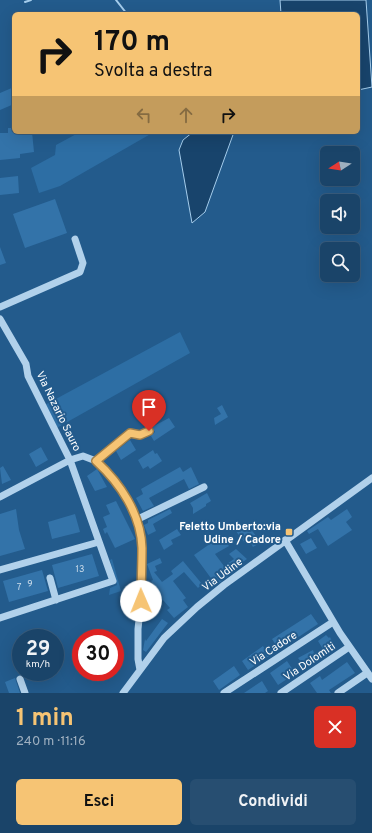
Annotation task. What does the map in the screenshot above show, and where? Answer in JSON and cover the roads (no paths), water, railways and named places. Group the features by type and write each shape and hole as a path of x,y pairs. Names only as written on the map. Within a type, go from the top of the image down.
{"street":[{"path":"0,307 80,272 84,263 75,239"},
{"name":"Via Nazario Sauro","path":"0,319 26,364 28,376 70,460 83,456 96,461"},
{"path":"140,670 138,644 141,601 142,548 140,533 133,510 120,488 107,471 96,461 130,433 140,435 149,431"},
{"path":"0,496 48,473 70,460 113,581 0,618"},
{"name":"Via Udine","path":"123,693 164,638 196,607 285,540 372,478"},
{"path":"136,520 204,487"},
{"path":"285,540 333,622 372,679"},
{"path":"0,570 99,542"},
{"path":"50,578 56,600"},
{"name":"Via Cadore","path":"224,693 333,622"},
{"name":"Via Dolomiti","path":"281,693 349,647"},
{"path":"338,693 367,673"},
{"path":"21,681 25,693"}],"waterway":[{"path":"25,2 31,0"},
{"path":"116,0 125,12"}],"place":[{"name":"Feletto Umberto:via Udine / Cadore","path":"289,532"}]}
